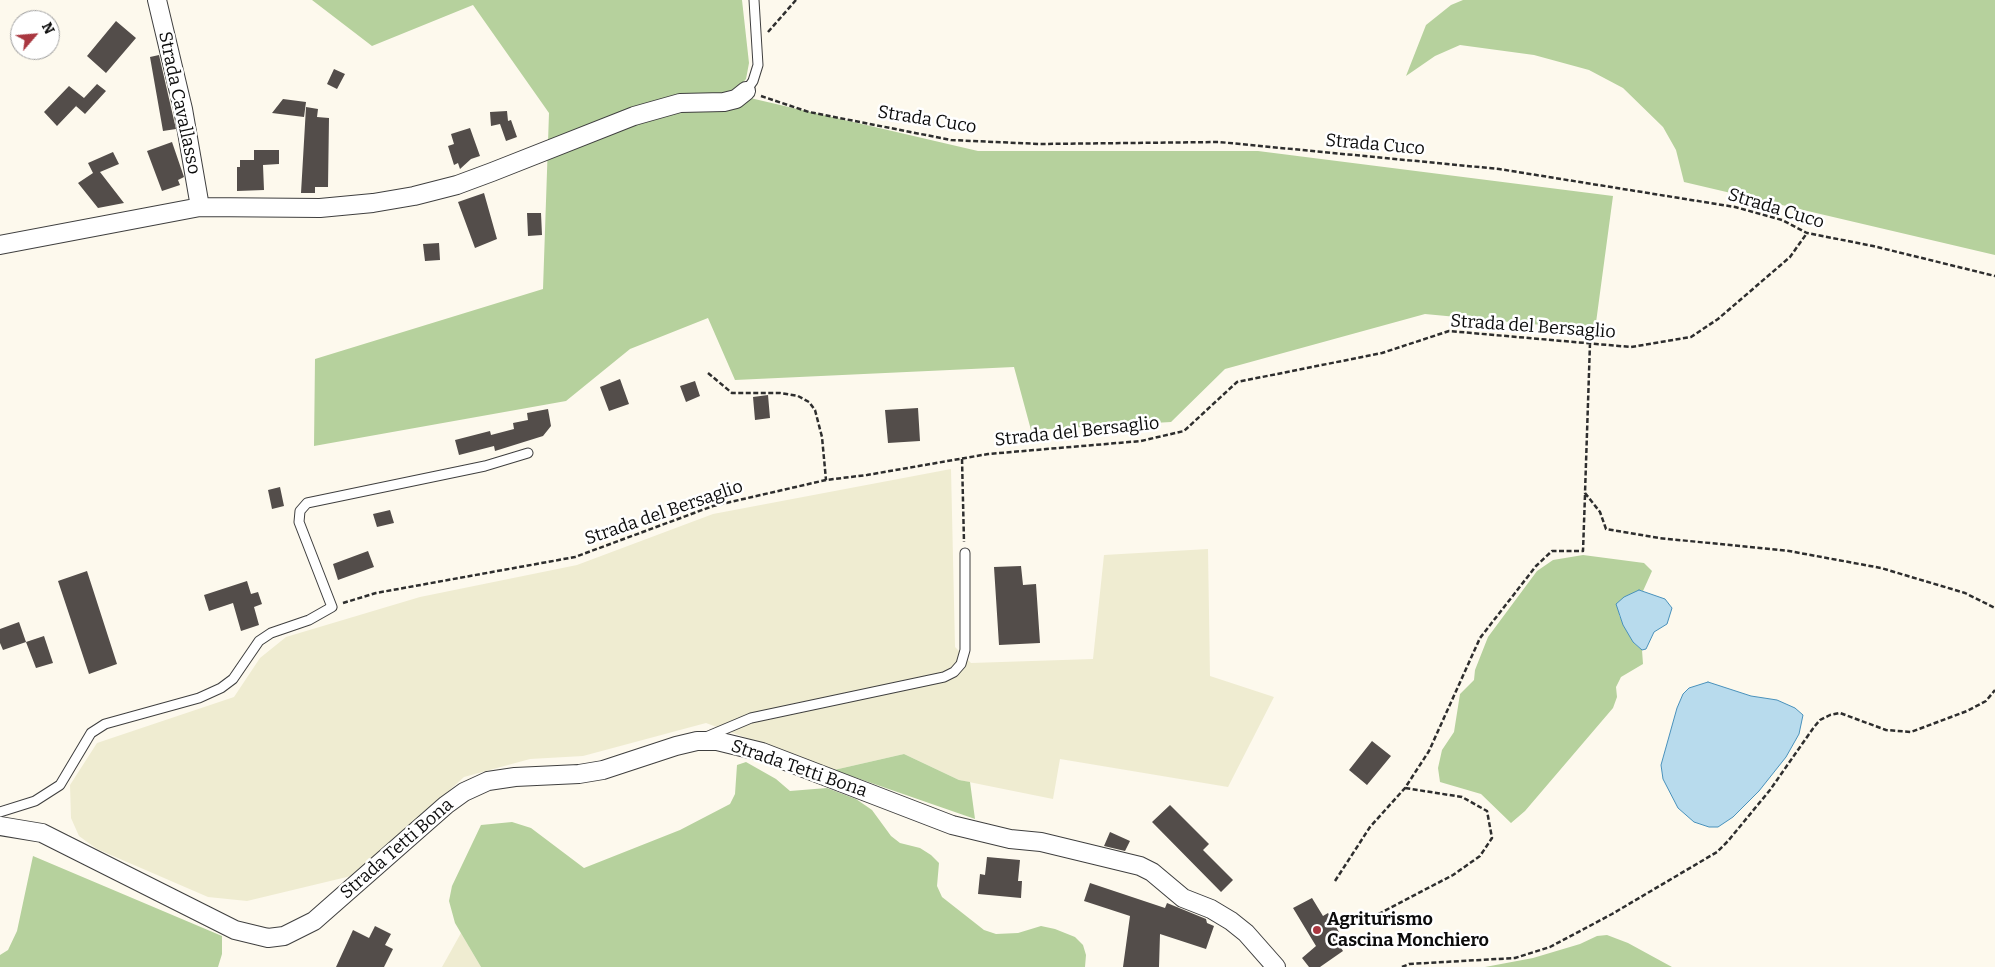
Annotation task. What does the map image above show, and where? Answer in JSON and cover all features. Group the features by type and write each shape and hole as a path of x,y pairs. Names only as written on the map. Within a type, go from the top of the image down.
{"street":[{"name":"Strada Cavallasso","path":"157,0 183,109 200,207"},
{"path":"0,245 200,207 320,208 373,204 414,196 457,185 634,116 680,103 724,102 736,99 746,92"},
{"name":"Strada Tetti Bona","path":"0,826 42,833 234,930 268,938 284,936 314,921 446,805 464,792 488,782 516,777 579,774 603,770 697,741 732,744 762,752 952,825 1002,838 1041,842 1140,866 1152,872 1183,898 1211,909 1231,921 1246,933 1276,967"}],"lane":[{"path":"746,92 753,81 758,65 754,0"},
{"path":"0,812 35,801 60,785 91,733 105,724 199,698 221,688 233,679 259,641 271,633 309,620 332,607 299,522 300,511 307,503 485,466 528,453"},
{"path":"697,741 751,718 944,676 954,672 961,664 966,650 965,553"}],"path":[{"path":"758,48 772,26 796,0"},
{"name":"Strada Cuco","path":"746,92 809,112 951,140 1040,144 1220,142 1499,169 1735,207 1782,220 1807,234 1873,246 1995,276"},
{"name":"Strada del Bersaglio","path":"332,607 376,593 575,557 713,506 826,480 988,454 1141,441 1184,431 1237,382 1382,352 1449,331 1631,347 1691,336 1718,319 1790,257 1807,234"},
{"path":"1335,881 1370,827 1405,788 1429,751 1480,638 1536,566 1552,551 1583,551 1590,343"},
{"path":"708,373 732,393 780,392 798,396 809,402 815,410 822,437 826,480"},
{"path":"962,459 965,553"},
{"path":"1585,493 1600,512 1606,529 1659,538 1789,551 1881,568 1965,593 1995,608"},
{"path":"1402,967 1410,964 1515,958 1550,947 1612,914 1717,852 1728,842 1770,790 1814,727 1820,720 1830,715 1840,713 1886,730 1911,732 1967,711 1986,701 1995,690"},
{"path":"1365,921 1453,875 1480,856 1492,838 1487,812 1462,797 1405,788"}],"shaded area":[{"path":"951,469 955,647 971,663 1093,659 1104,555 1208,549 1210,676 1274,697 1228,787 1060,759 1053,799 959,780 904,754 834,770 706,723 583,756 530,759 464,777 381,852 351,876 247,901 208,897 97,849 79,836 71,818 70,785 97,743 234,697 260,658 286,637 420,597 577,565 713,514"},
{"path":"461,933 481,967 442,967"}],"green space":[{"path":"312,0 742,0 749,63 746,79 733,94 978,151 1258,151 1613,196 1595,330 1425,314 1225,369 1171,422 1031,430 1014,367 735,380 708,318 630,349 566,401 314,446 315,359 543,289 549,113 473,5 372,46"},
{"path":"1463,0 1995,0 1995,255 1684,182 1676,150 1663,127 1623,88 1589,70 1534,55 1460,45 1435,56 1406,76 1426,25 1451,5"},
{"path":"1583,555 1644,563 1652,571 1643,591 1639,590 1619,615 1633,642 1642,650 1643,664 1621,677 1616,687 1617,697 1613,708 1525,811 1511,823 1481,794 1440,782 1438,768 1442,750 1454,732 1460,694 1474,680 1475,670 1488,637 1537,571 1553,560"},
{"path":"904,754 959,780 970,782 975,819 834,770"},
{"path":"746,762 776,779 790,791 827,788 856,799 872,810 891,836 900,843 920,848 939,863 937,886 942,897 984,930 996,934 1018,933 1041,926 1055,929 1075,937 1083,945 1086,955 1085,967 481,967 455,923 449,901 452,886 481,825 512,822 531,828 584,868 680,830 730,804 735,794 737,765"},
{"path":"33,856 222,936 222,954 218,967 0,967 0,955 8,950 17,931"},
{"path":"1607,935 1628,943 1672,967 1485,967 1533,958 1580,944 1597,936"}],"water":[{"path":"1639,590 1665,599 1672,608 1667,624 1654,632 1646,649 1642,650 1633,642 1623,625 1616,604 1624,597"},
{"path":"1708,682 1751,696 1777,700 1795,708 1803,715 1799,734 1786,757 1759,791 1733,817 1718,827 1709,827 1694,822 1678,808 1663,779 1661,765 1677,708 1683,694 1689,688"}],"building":[{"path":"116,21 136,38 106,73 87,56"},
{"path":"159,55 176,129 163,131 150,57"},
{"path":"334,69 345,74 337,89 327,84"},
{"path":"97,84 106,91 85,114 76,106 57,126 44,112 69,86 84,98"},
{"path":"283,99 306,102 304,117 272,113"},
{"path":"306,107 318,109 317,117 329,118 328,187 315,187 315,193 301,193"},
{"path":"507,111 508,121 511,120 517,137 506,141 500,124 491,126 490,112"},
{"path":"470,128 480,156 471,159 460,169 458,163 454,165 448,146 454,144 451,134"},
{"path":"172,142 184,177 178,180 180,185 162,191 147,151"},
{"path":"254,150 279,150 279,164 263,165 264,190 237,191 237,167 240,167 240,160 254,160"},
{"path":"113,152 119,164 100,172 124,203 98,208 78,183 93,173 88,163"},
{"path":"484,193 497,239 475,248 458,202"},
{"path":"527,213 541,213 542,235 528,236"},
{"path":"439,243 440,260 425,261 423,244"},
{"path":"620,379 629,404 609,411 600,387"},
{"path":"695,381 700,396 686,402 680,386"},
{"path":"768,395 770,418 755,420 753,397"},
{"path":"918,408 920,441 888,443 885,410"},
{"path":"548,409 551,426 543,436 495,451 494,446 459,455 455,440 490,431 491,435 514,429 513,423 528,420 527,413"},
{"path":"280,487 284,506 272,509 268,490"},
{"path":"390,510 394,523 377,527 373,514"},
{"path":"368,551 374,567 338,580 333,564"},
{"path":"1021,566 1023,585 1036,584 1040,643 999,645 994,567"},
{"path":"87,571 117,664 89,674 58,581"},
{"path":"247,581 251,594 258,592 262,604 254,607 259,625 241,631 233,603 209,611 204,595"},
{"path":"19,622 26,642 3,650 0,643 0,629"},
{"path":"44,636 53,663 36,668 26,642"},
{"path":"1372,741 1391,756 1367,785 1349,770"},
{"path":"1170,805 1209,844 1203,850 1233,880 1221,892 1152,822"},
{"path":"1110,832 1130,841 1125,851 1104,846"},
{"path":"987,857 1020,860 1018,881 1022,881 1021,898 978,894 980,874 985,875"},
{"path":"1090,883 1165,908 1167,903 1206,919 1207,923 1214,926 1206,949 1160,934 1159,967 1123,967 1130,916 1084,901"},
{"path":"1312,898 1323,916 1328,913 1339,932 1333,935 1343,951 1320,967 1309,967 1302,958 1316,946 1293,908"},
{"path":"375,926 391,934 385,945 393,949 384,967 336,967 353,930 369,938"}],"place":[{"name":"Agriturismo Cascina Monchiero","path":"1317,930"}]}
